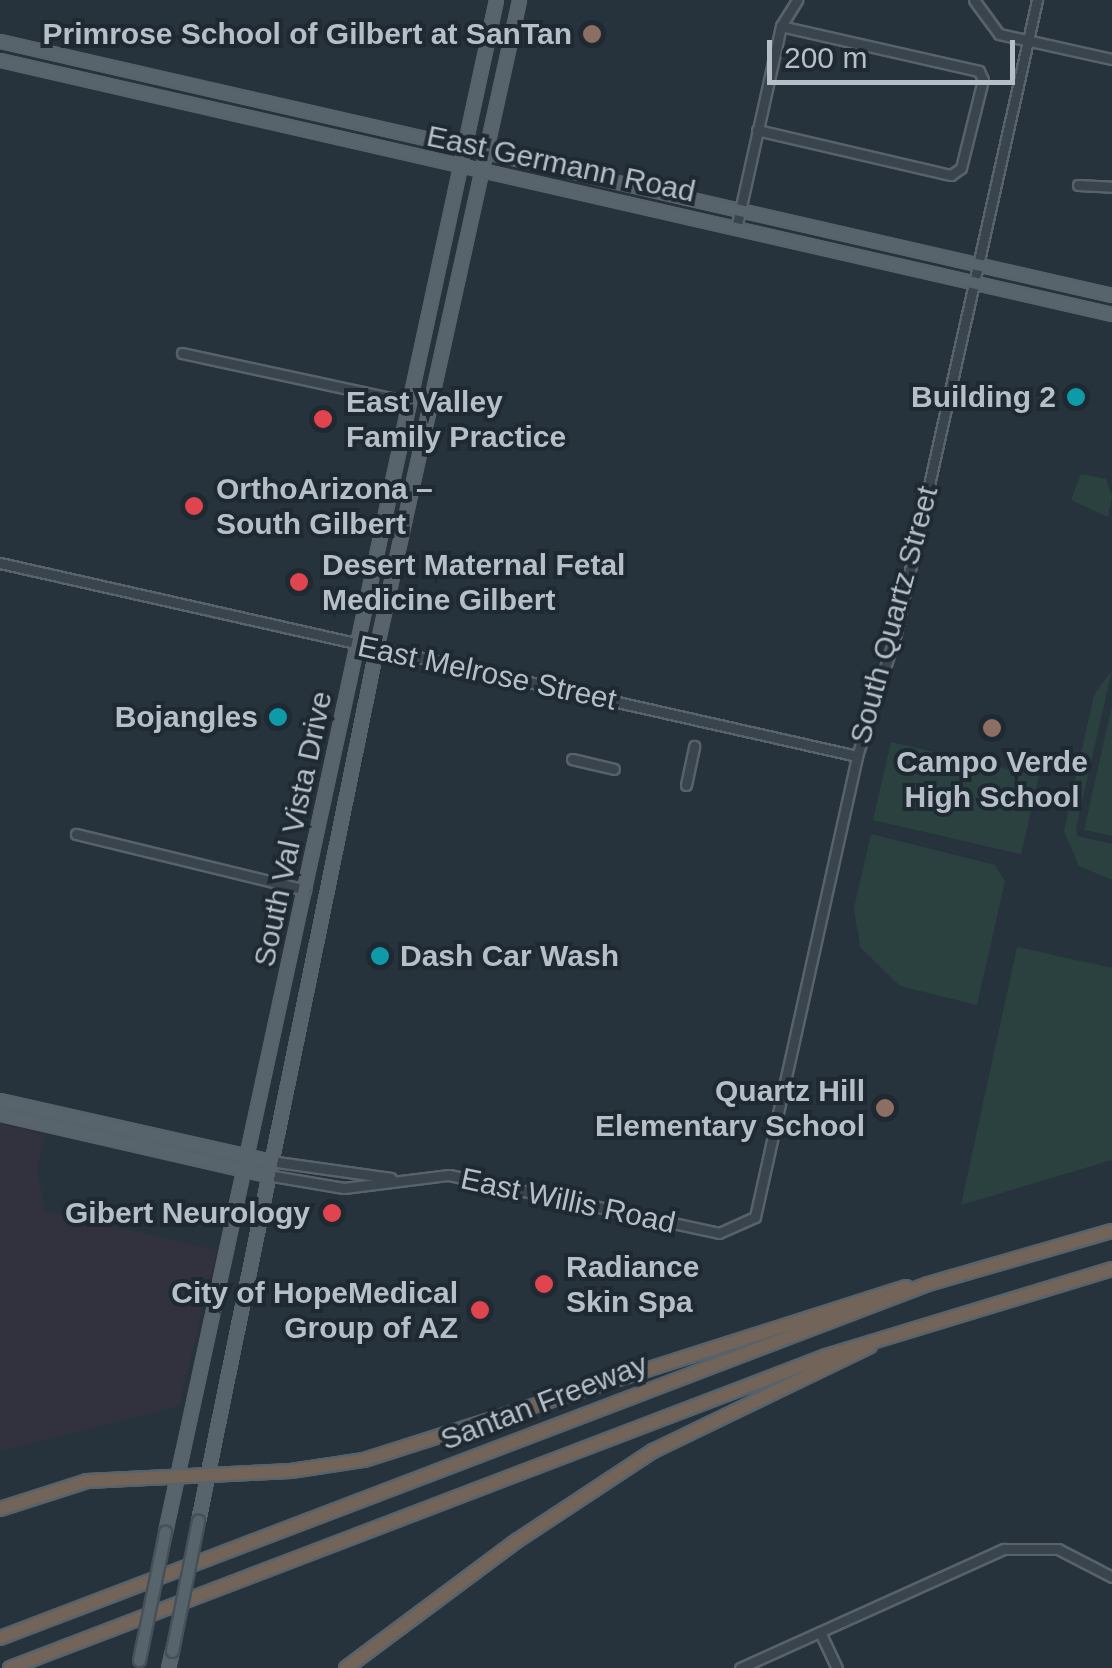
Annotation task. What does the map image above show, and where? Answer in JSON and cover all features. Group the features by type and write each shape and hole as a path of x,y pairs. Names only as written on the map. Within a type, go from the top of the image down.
{"highway":[{"name":"Santan Freeway","path":"0,1638 928,1284 1112,1231"},
{"name":"Santan Freeway","path":"10,1668 888,1334 1112,1269"},
{"path":"0,1509 87,1481 207,1476 364,1460 886,1290 928,1284"},
{"path":"346,1668 638,1461 888,1334"}],"main road":[{"name":"South Val Vista Drive","path":"138,1664 358,645 456,167 496,0"},
{"name":"South Val Vista Drive","path":"168,1668 376,649 478,172 519,0"},
{"name":"East Germann Road","path":"0,41 1112,295"},
{"name":"East Germann Road","path":"0,60 1112,314"},
{"path":"408,402 428,406"},
{"path":"305,890 326,895"},
{"path":"0,1100 269,1168"},
{"path":"0,1114 247,1163"}],"street":[{"path":"736,228 781,26 797,0"},
{"path":"974,0 987,25 1027,40 1112,59"},
{"name":"South Quartz Street","path":"744,1226 758,1211 858,756 896,633 1037,0"},
{"path":"757,130 951,174 962,168 983,80 979,70 781,26"},
{"path":"1078,184 1112,186"},
{"path":"182,353 408,402"},
{"name":"East Melrose Street","path":"0,563 858,756"},
{"path":"686,784 694,746"},
{"path":"572,760 614,769"},
{"path":"76,834 305,890"},
{"name":"East Willis Road","path":"269,1168 344,1188 390,1178 449,1175 712,1232 744,1226"},
{"path":"740,1668 1004,1549 1058,1549 1112,1576"},
{"path":"820,1632 837,1668"}],"shaded area":[{"path":"0,1123 45,1135 37,1168 45,1211 217,1250 179,1406 0,1451"}],"green space":[{"path":"1081,474 1106,479 1112,496 1108,517 1071,500"},
{"path":"1112,670 1076,828 1077,836 1112,844 1112,880 1079,866 1064,831 1094,695"},
{"path":"1112,706 1112,836 1084,830"},
{"path":"891,742 1039,776 1021,854 873,820"},
{"path":"871,834 995,865 1005,881 977,1005 900,986 860,947 854,908"},
{"path":"1017,947 1112,968 1112,1160 961,1205"}],"place":[{"name":"Primrose School of Gilbert at SanTan","path":"592,34"},
{"name":"Building 2","path":"1076,397"},
{"name":"East Valley Family Practice","path":"323,419"},
{"name":"OrthoArizona – South Gilbert","path":"194,506"},
{"name":"Desert Maternal Fetal Medicine Gilbert","path":"299,582"},
{"name":"Bojangles","path":"278,717"},
{"name":"Campo Verde High School","path":"992,728"},
{"name":"Dash Car Wash","path":"380,956"},
{"name":"Quartz Hill Elementary School","path":"885,1108"},
{"name":"Gibert Neurology","path":"332,1213"},
{"name":"Radiance Skin Spa","path":"544,1284"},
{"name":"City of HopeMedical Group of AZ","path":"480,1310"}]}
